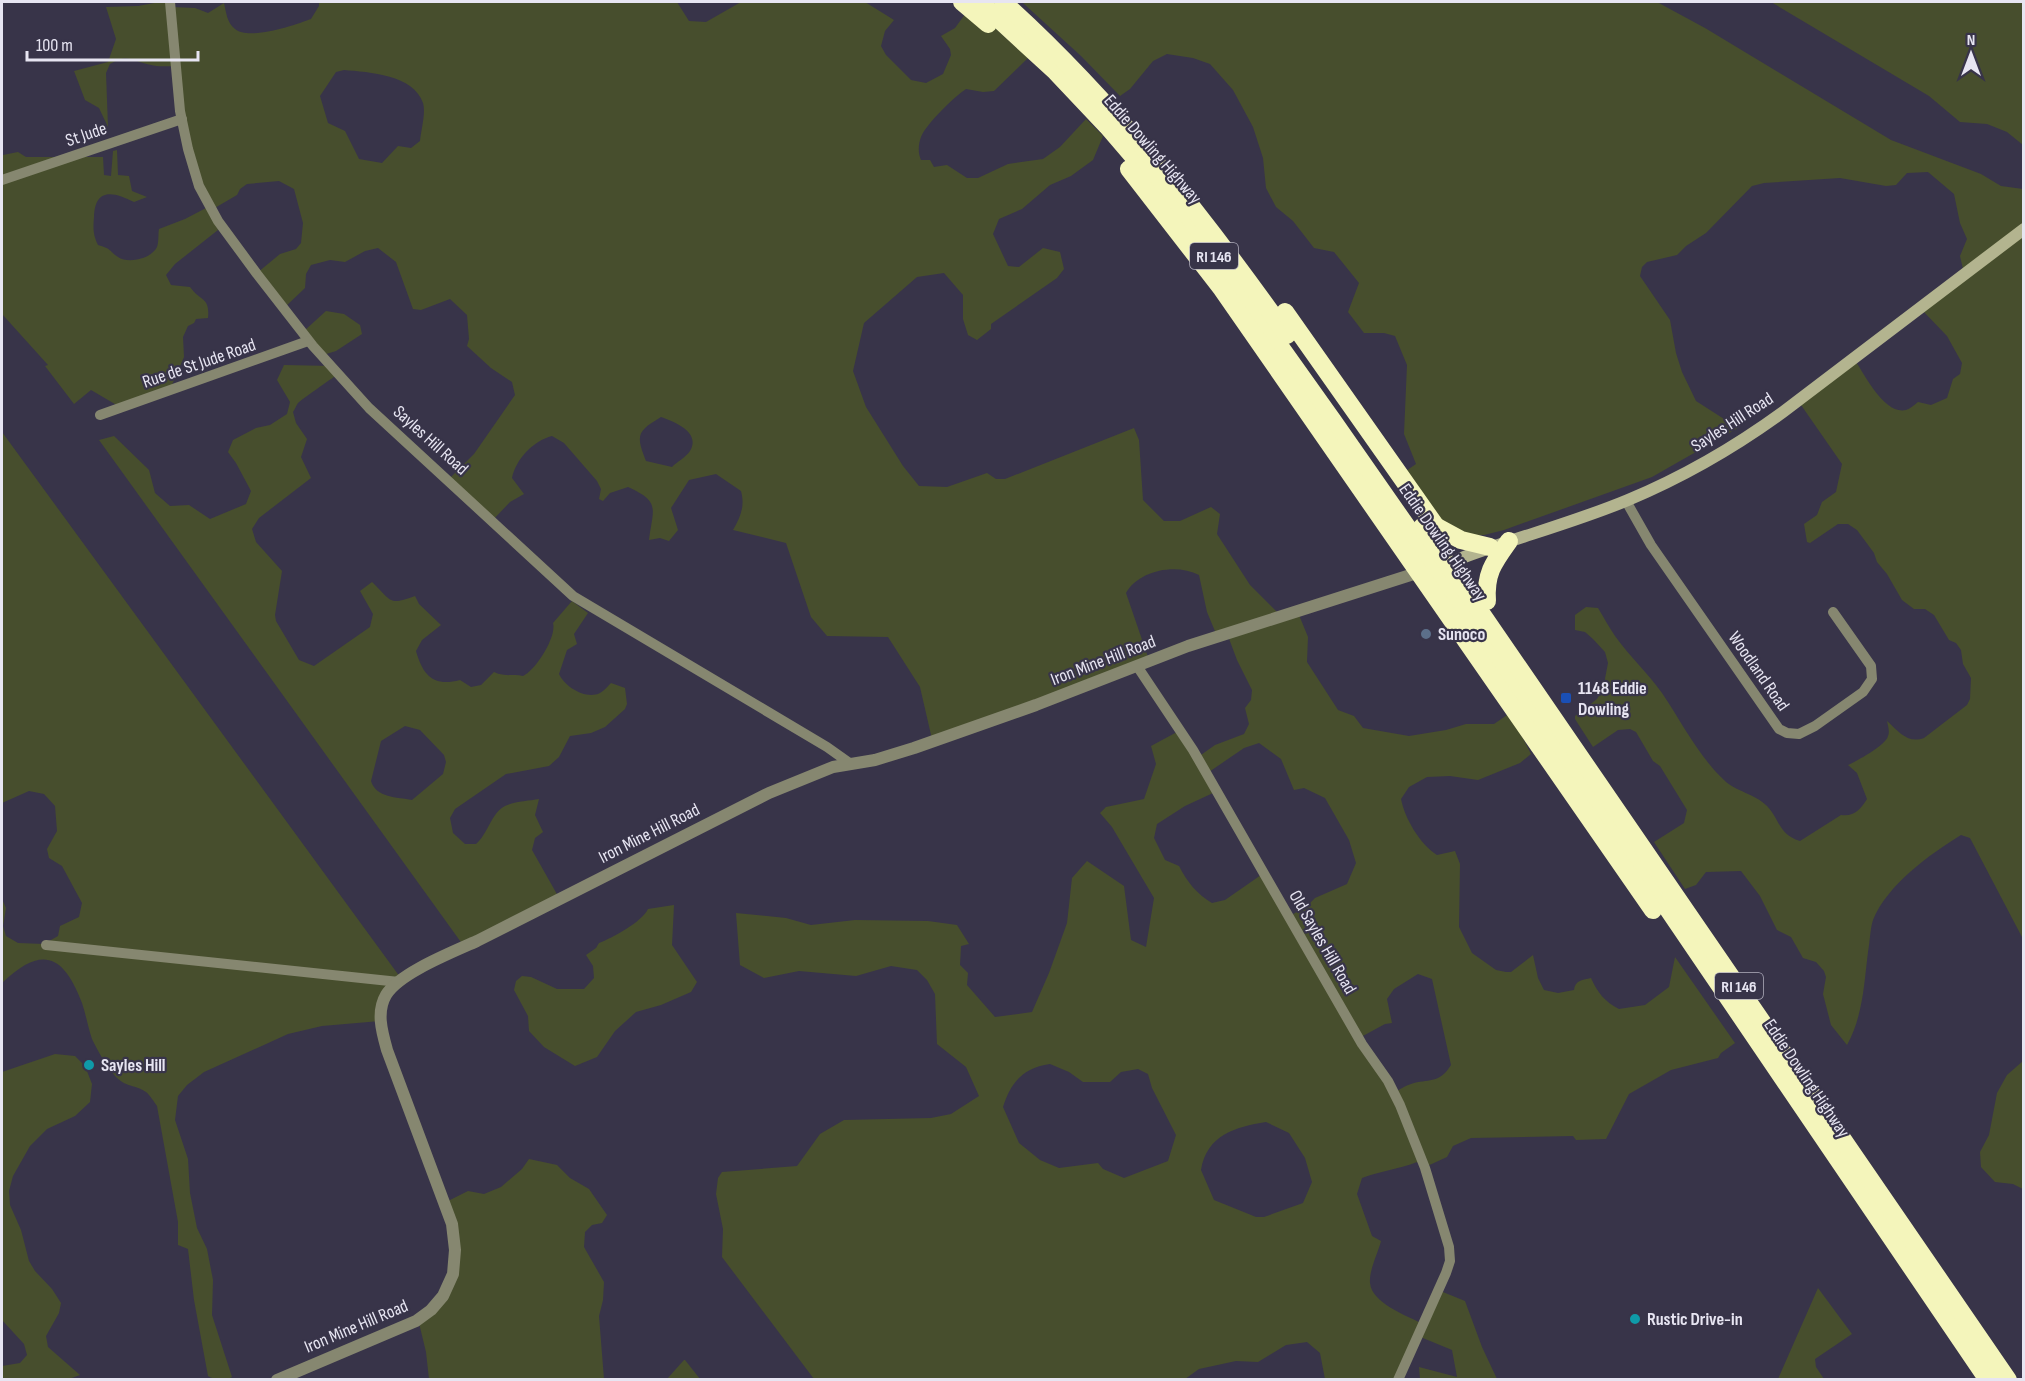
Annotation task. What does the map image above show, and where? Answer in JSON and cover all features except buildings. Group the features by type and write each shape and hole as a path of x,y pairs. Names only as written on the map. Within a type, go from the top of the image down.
{"highway":[{"path":"962,2 1058,90 1103,139 1161,208 1222,289 1855,1202 1917,1276"},
{"name":"Eddie Dowling Highway","path":"980,2 1072,88 1122,142 1179,210 1300,374 1426,532"},
{"name":"Eddie Dowling Highway","path":"1003,2 1049,44 1102,99 1197,211 1243,272 1426,532 1463,596 1988,1380"},
{"path":"1018,2 1080,61 1173,163 1254,267 1426,532 1459,559 2023,1380"},
{"path":"1426,532 1490,547"},
{"path":"1487,601 1486,584 1489,573 1509,541"},
{"name":"Eddie Dowling Highway","path":"1463,596 2008,1380"}],"main road":[{"name":"Sayles Hill Road","path":"1459,559 1626,501 1676,478 1757,431 2024,229"}],"street":[{"name":"Sayles Hill Road","path":"170,2 182,119 193,171 208,204 308,341 369,408 573,596 827,747 851,764"},
{"name":"St Jude","path":"2,180 182,119"},
{"name":"Rue de St Jude Road","path":"100,415 308,341"},
{"name":"Woodland Road","path":"1626,501 1658,555 1779,729 1787,734 1799,734 1815,726 1863,692 1872,679 1871,666 1833,612"},
{"name":"Sayles Hill Road","path":"1420,572 1459,559"},
{"name":"Iron Mine Hill Road","path":"277,1380 424,1316 443,1296 453,1274 455,1250 452,1224 381,1029 380,1018 386,996 399,982 429,963 769,793 833,767 875,760 914,748 1188,646 1420,572"},
{"name":"Old Sayles Hill Road","path":"1137,666 1193,750 1362,1044 1388,1081 1425,1168 1449,1247 1450,1261 1398,1380"},
{"path":"46,945 399,982"}],"green space":[{"path":"169,2 172,7 195,8 208,13 224,3 232,27 242,32 261,33 311,19 319,2 677,2 689,21 706,22 741,2 865,2 894,20 885,31 881,46 886,55 911,80 926,83 943,74 951,55 950,49 941,36 955,28 971,6 1028,58 994,91 966,89 955,98 934,118 924,132 919,143 919,155 921,160 930,160 934,167 947,165 967,178 978,178 1008,164 1043,159 1060,147 1086,119 1103,136 1093,160 1071,176 1050,185 1022,209 999,219 993,234 1008,266 1019,267 1043,248 1060,252 1064,269 1057,278 991,324 991,329 977,340 968,335 963,319 963,295 944,273 917,277 864,323 853,371 866,407 903,466 919,486 947,487 987,473 996,479 1005,479 1134,428 1139,440 1143,500 1164,521 1180,521 1211,507 1220,514 1217,534 1250,585 1278,613 1299,615 1308,637 1307,662 1338,710 1354,716 1363,728 1409,736 1466,724 1494,724 1510,713 1531,754 1520,763 1478,780 1450,776 1427,777 1409,787 1401,799 1414,830 1431,850 1437,855 1455,851 1460,864 1459,927 1472,953 1496,970 1506,972 1511,972 1533,955 1538,978 1544,990 1558,993 1574,990 1578,982 1591,978 1602,996 1619,1009 1645,1005 1669,987 1675,957 1735,1043 1718,1058 1671,1070 1629,1094 1606,1139 1576,1140 1573,1136 1471,1138 1453,1146 1447,1157 1423,1168 1417,1162 1362,1178 1357,1194 1372,1236 1381,1241 1371,1273 1372,1290 1390,1308 1421,1323 1438,1290 1465,1301 1497,1379 1420,1379 1419,1367 1457,1377 1452,1350 1418,1336 1397,1379 1325,1379 1320,1353 1307,1342 1286,1345 1258,1362 1236,1361 1199,1369 1185,1379 814,1379 722,1257 723,1229 716,1194 718,1178 722,1172 797,1166 820,1134 844,1120 931,1118 951,1114 979,1096 966,1067 937,1044 935,994 927,980 917,970 891,966 856,976 799,971 764,978 740,965 736,913 786,918 811,925 855,920 928,921 957,925 969,944 961,946 960,965 968,973 967,985 995,1017 1032,1012 1067,923 1072,878 1087,861 1124,886 1131,940 1146,947 1154,898 1112,827 1100,813 1106,807 1144,799 1156,764 1151,746 1177,732 1198,757 1215,745 1244,734 1249,724 1245,708 1251,700 1252,690 1228,636 1217,636 1207,612 1199,575 1180,570 1159,571 1140,579 1126,593 1149,660 932,739 920,687 888,637 827,636 811,617 786,543 733,530 742,511 741,491 716,474 689,480 671,508 678,530 669,541 660,538 649,540 653,513 646,497 628,487 610,493 603,501 599,499 601,489 597,481 564,443 552,436 532,446 521,458 512,478 524,494 510,502 491,522 449,479 474,454 515,395 512,382 491,368 467,346 469,339 467,315 450,299 421,310 413,309 396,262 378,248 365,251 345,262 330,260 311,265 306,274 305,288 284,308 257,273 280,254 296,249 301,243 303,223 294,189 279,181 247,184 240,189 237,195 213,209 218,230 175,264 166,275 171,285 190,287 208,306 208,318 196,319 188,326 183,337 184,357 171,387 120,407 91,390 74,404 45,366 48,365 2,314 2,157 18,152 26,157 103,157 104,175 111,176 113,151 117,150 118,175 129,176 132,191 147,197 134,202 107,194 102,196 95,207 94,235 98,245 122,259 133,260 150,255 157,247 159,229 206,208 199,185 175,66 154,66 126,58 110,64 106,73 108,127 99,108 85,100 74,71 108,62 116,39 106,7","holes":["344,70 378,74 410,86 418,94 424,107 420,141 411,148 398,146 382,163 359,159 345,131 328,123 320,96 336,72","661,417 679,425 692,438 690,451 672,467 646,461 640,439 647,426","1259,743 1281,759 1294,790 1304,788 1325,798 1349,840 1356,863 1347,884 1315,898 1290,916 1261,875 1225,900 1212,903 1202,896 1179,866 1165,860 1154,838 1157,824 1185,806 1213,793 1206,774 1244,748","1418,974 1432,979 1451,1065 1439,1078 1411,1084 1392,1094 1361,1037 1385,1024 1392,1023 1387,999 1394,989","1050,1064 1069,1072 1083,1082 1110,1082 1121,1072 1138,1069 1148,1074 1152,1088 1176,1135 1168,1161 1124,1178 1103,1169 1098,1163 1059,1168 1040,1160 1019,1143 1003,1107 1014,1083 1032,1069","1266,1122 1289,1133 1305,1158 1312,1182 1303,1203 1264,1217 1256,1217 1214,1200 1201,1170 1204,1158 1216,1141 1233,1130"]},
{"path":"1024,2 1657,2 1705,28 1891,140 1981,174 2001,186 2023,189 2023,939 1970,838 1961,835 1936,851 1911,872 1888,895 1880,907 1871,927 1860,1011 1847,1045 1831,1025 1823,994 1826,977 1824,971 1816,962 1803,958 1791,937 1777,930 1760,896 1741,871 1706,872 1696,885 1685,889 1654,842 1684,823 1687,810 1636,732 1630,729 1618,730 1593,747 1575,719 1575,716 1597,699 1603,689 1608,663 1605,652 1585,632 1575,630 1575,615 1586,607 1598,608 1615,636 1651,678 1698,750 1715,771 1729,784 1767,806 1784,831 1800,841 1841,815 1860,809 1865,803 1867,799 1857,773 1848,765 1886,740 1889,733 1887,721 1908,738 1924,738 1967,705 1970,699 1971,678 1963,664 1961,650 1956,643 1949,640 1934,615 1925,609 1914,609 1902,600 1877,562 1874,553 1857,530 1848,524 1838,524 1810,543 1807,542 1804,524 1817,515 1822,502 1836,492 1842,464 1801,405 1856,362 1877,394 1891,407 1898,410 1908,409 1918,402 1931,405 1947,398 1953,379 1960,374 1962,363 1947,336 1922,310 1963,269 1960,256 1967,239 1960,223 1954,194 1928,172 1907,173 1896,185 1886,186 1840,178 1764,183 1752,186 1706,233 1677,255 1647,262 1642,267 1640,276 1670,320 1682,372 1696,401 1738,428 1652,477 1504,530 1484,535 1467,535 1439,521 1403,473 1416,464 1404,434 1407,365 1395,336 1384,333 1364,333 1348,312 1359,283 1334,252 1314,248 1293,221 1276,207 1266,188 1263,158 1253,127 1233,90 1210,64 1193,58 1167,54 1153,61 1130,89 1120,96"},
{"path":"1771,2 2023,2 2023,145 2007,132 1987,124 1960,122 1929,96"},
{"path":"326,311 344,314 360,325 362,334 336,351 323,355 304,331"},
{"path":"284,365 332,366 336,376 298,403 293,412 296,423 307,439 301,457 311,478 259,518 252,529 256,542 282,571 276,621 299,660 314,666 370,627 373,614 360,591 372,582 391,600 400,601 415,596 419,604 441,625 422,640 416,651 422,667 431,678 443,682 460,680 471,687 481,685 494,672 523,676 533,668 544,653 552,636 553,623 572,601 588,613 574,634 577,644 567,650 559,674 562,679 576,691 589,695 600,693 611,683 625,688 627,704 625,709 605,727 591,733 570,736 559,757 549,766 506,774 455,809 450,818 453,833 465,844 476,844 500,809 513,803 539,799 535,815 543,832 535,838 532,850 558,896 463,945 99,440 114,436 149,470 155,493 170,506 189,505 210,519 246,504 251,491 228,452 233,440 256,428 270,425 287,414 290,402 277,380","holes":["405,726 420,730 444,755 446,762 443,774 412,800 388,796 377,791 371,781 381,741"]},
{"path":"2,432 400,977 387,993 380,1021 322,1026 288,1034 204,1072 187,1085 178,1096 175,1120 188,1159 190,1193 197,1228 207,1249 213,1280 212,1315 232,1377 226,1379 208,1376 194,1300 188,1249 178,1245 178,1222 157,1106 146,1092 120,1081 108,1067 92,1039 75,986 59,965 49,960 28,963 2,983 2,899 6,908 3,926 6,936 18,943 44,944 58,936 60,926 79,917 82,903 62,866 49,858 47,849 57,831 55,806 44,794 29,791 2,803"},
{"path":"674,905 672,945 697,982 691,992 661,1005 636,1012 615,1031 597,1057 575,1066 544,1047 529,1031 528,1016 514,990 516,981 522,976 531,977 557,989 584,989 594,978 593,966 586,955 599,943 633,924 648,909"},
{"path":"55,1054 75,1056 85,1066 92,1084 90,1102 75,1116 47,1129 30,1146 13,1176 9,1191 10,1205 21,1230 29,1261 61,1303 59,1313 46,1336 48,1347 80,1375 69,1379 2,1379 2,1366 20,1363 27,1355 24,1344 2,1320 2,1072"},
{"path":"2023,1061 2023,1189 2013,1184 1995,1182 1981,1167 1980,1152 1989,1135 1997,1093 2007,1075"},
{"path":"529,1159 557,1165 570,1178 589,1189 607,1215 602,1223 592,1225 585,1232 584,1247 604,1282 599,1316 604,1379 429,1379 426,1352 418,1319 432,1308 453,1273 448,1201 468,1191 484,1194 501,1187 522,1169"},
{"path":"1818,1288 1852,1334 1815,1359 1816,1367 1824,1379 1778,1379"},
{"path":"684,1360 700,1379 667,1379"}],"place":[{"name":"Sunoco","path":"1426,634"},
{"name":"1148 Eddie Dowling","path":"1566,698"},
{"name":"Sayles Hill","path":"89,1065"},
{"name":"Rustic Drive-in","path":"1635,1319"}]}
